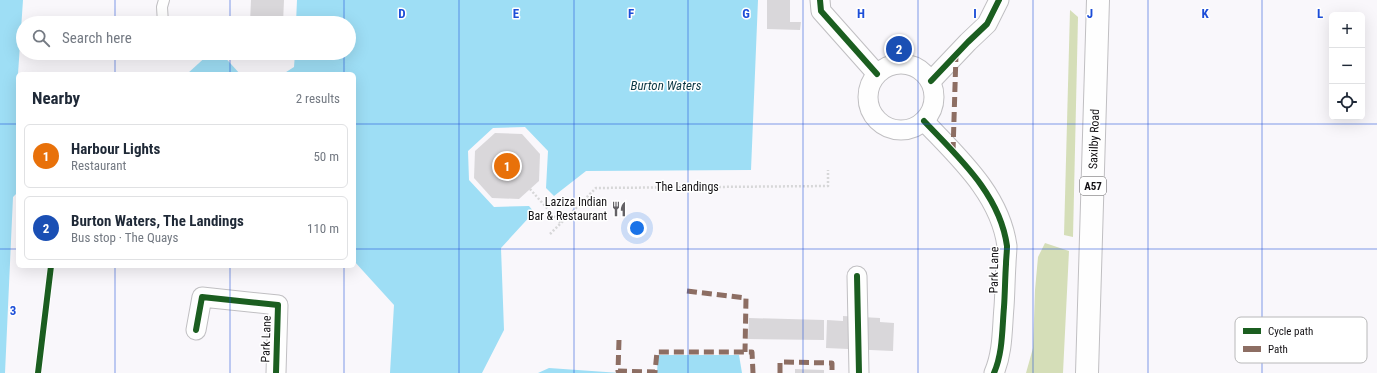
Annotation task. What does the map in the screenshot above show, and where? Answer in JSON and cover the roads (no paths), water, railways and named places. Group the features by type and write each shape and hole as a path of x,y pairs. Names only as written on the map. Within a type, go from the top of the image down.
{"highway":[{"name":"Saxilby Road","path":"1087,373 1098,0"}],"street":[{"path":"820,0 821,11 877,74"},
{"path":"931,81 987,24 999,0"},
{"path":"906,64 922,71 931,81 934,92 934,102 930,113 924,122 914,128 901,130 887,127 880,122 872,113 868,101 870,87 877,74 890,66 906,64"},
{"name":"Park Lane","path":"924,122 972,172 986,192 995,207 1007,246 1001,352 994,373"},
{"path":"857,276 859,373"},
{"name":"Park Lane","path":"196,330 202,297 278,305 276,373"}],"lane":[{"path":"163,16 162,7 164,0"}],"water":[{"path":"0,0 23,0 22,16 16,16 16,60 19,60 18,72 16,72 16,194 13,197 5,373 0,373"},
{"name":"Burton Waters","path":"297,0 758,0 751,170 586,171 554,196 546,188 548,151 525,127 493,128 468,151 469,180 494,207 529,206 534,212 501,248 504,330 482,373 390,373 394,305 356,263 356,72 286,72 294,67 294,60 356,60 356,16 296,16"},
{"path":"202,60 227,60 238,72 189,72"},
{"path":"658,355 739,355 742,373 657,373"},
{"path":"549,368 620,373 538,373"}],"place":[{"name":"Burton Waters, The Landings","path":"899,49"},
{"name":"Harbour Lights","path":"507,166"},
{"name":"Laziza Indian Bar & Restaurant","path":"619,209"}]}
